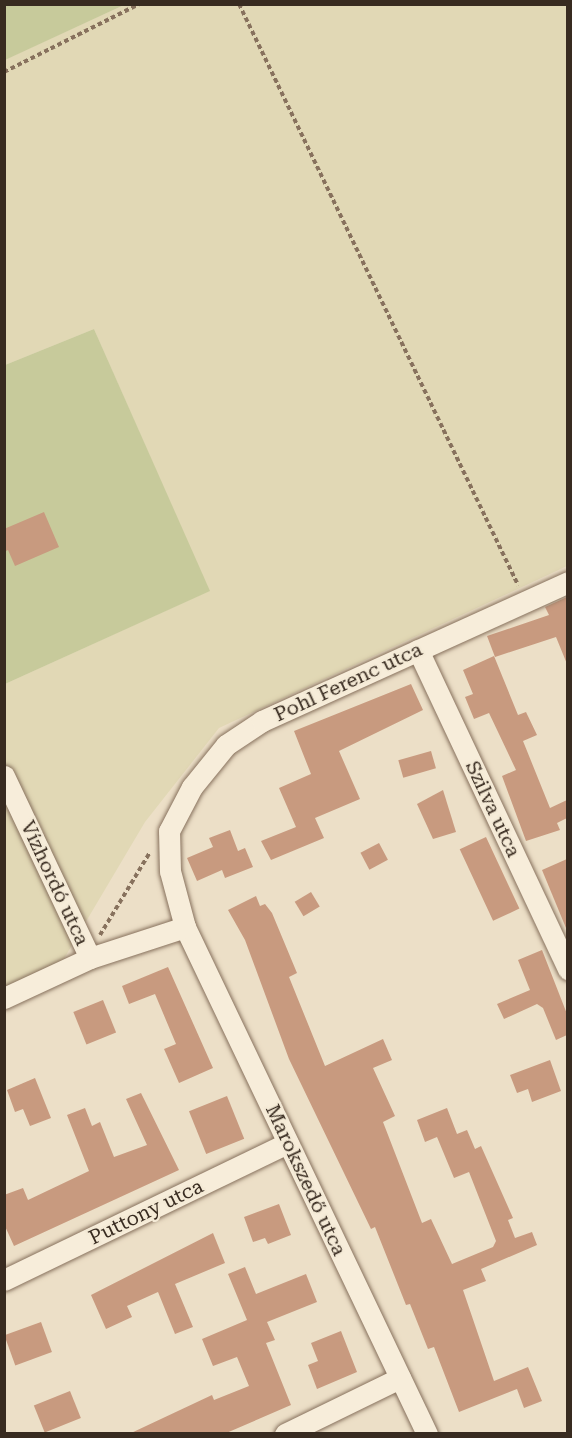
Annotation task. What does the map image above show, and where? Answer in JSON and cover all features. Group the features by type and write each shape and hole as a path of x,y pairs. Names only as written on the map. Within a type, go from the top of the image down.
{"street":[{"name":"Pohl Ferenc utca","path":"185,927 170,871 169,831 192,787 226,745 262,721 567,582"},
{"name":"Szilva utca","path":"418,650 567,969"},
{"name":"Vízhordó utca","path":"4,776 90,958"},
{"path":"4,998 90,958 185,927"},
{"name":"Marokszedő utca","path":"185,927 427,1434"},
{"name":"Puttony utca","path":"4,1280 288,1143"},
{"path":"285,1434 400,1378"}],"path":[{"path":"4,72 139,4"},
{"path":"239,4 526,602"},
{"path":"90,958 114,908 169,831"}],"shaded area":[{"path":"124,5 567,5 567,566 219,728 145,822 62,962 5,987 5,684 209,591 94,329 5,365 4,60"}],"green space":[{"path":"5,4 124,4 124,5 5,60"},
{"path":"94,329 210,591 5,684 5,365"}],"building":[{"path":"44,512 59,547 15,566 8,550 4,552 4,529"},
{"path":"567,597 567,664 556,637 495,657 487,636 549,615 545,607"},
{"path":"494,656 518,715 526,712 537,735 523,741 550,808 567,800 567,818 557,823 560,830 526,841 502,776 516,770 489,713 474,719 465,697 473,694 463,670"},
{"path":"411,684 423,710 339,751 360,799 315,818 324,838 271,860 261,841 296,827 279,788 311,774 294,731"},
{"path":"431,751 436,768 403,778 398,760"},
{"path":"443,790 456,832 433,839 417,804"},
{"path":"230,830 238,851 245,848 253,867 225,878 222,870 197,881 187,858 213,847 209,838"},
{"path":"486,837 519,909 493,921 460,849"},
{"path":"379,843 388,860 369,870 360,853"},
{"path":"567,859 567,927 566,928 542,870"},
{"path":"311,892 320,907 303,916 295,902"},
{"path":"256,896 260,906 265,904 272,913 297,973 289,977 325,1066 383,1039 392,1060 373,1068 395,1116 383,1122 422,1223 431,1219 452,1264 493,1247 496,1241 469,1172 454,1178 437,1137 425,1142 417,1120 447,1108 457,1134 467,1130 475,1149 481,1146 513,1218 508,1220 515,1238 532,1232 537,1245 481,1269 486,1281 463,1290 494,1381 528,1367 542,1401 524,1408 517,1389 459,1412 434,1347 428,1349 410,1304 406,1305 375,1227 371,1229 289,1059 245,940 228,910"},
{"path":"542,950 567,1014 567,1035 556,1040 543,1008 537,1004 504,1019 497,1004 530,990 518,960"},
{"path":"168,967 213,1068 179,1083 164,1049 176,1044 155,994 129,1004 122,986"},
{"path":"103,1000 116,1032 86,1044 73,1012"},
{"path":"550,1060 561,1091 532,1102 528,1089 517,1093 510,1075"},
{"path":"35,1078 51,1118 30,1126 23,1109 15,1112 7,1090"},
{"path":"141,1093 179,1170 14,1246 4,1224 4,1195 23,1188 28,1200 89,1171 67,1115 85,1108 92,1126 100,1122 114,1157 147,1145 126,1099"},
{"path":"227,1096 244,1139 206,1154 189,1111"},
{"path":"279,1204 291,1235 268,1244 265,1238 253,1242 244,1217"},
{"path":"213,1233 225,1263 175,1284 193,1327 175,1334 158,1292 127,1306 132,1317 106,1329 91,1295"},
{"path":"245,1267 256,1294 306,1274 317,1302 267,1322 275,1340 266,1343 291,1405 224,1434 129,1434 212,1395 214,1400 249,1386 237,1357 213,1366 202,1339 247,1320 228,1274"},
{"path":"41,1322 52,1352 15,1365 4,1335"},
{"path":"341,1331 357,1372 317,1389 308,1365 318,1361 311,1343"},
{"path":"70,1391 81,1418 45,1432 34,1406"}]}
